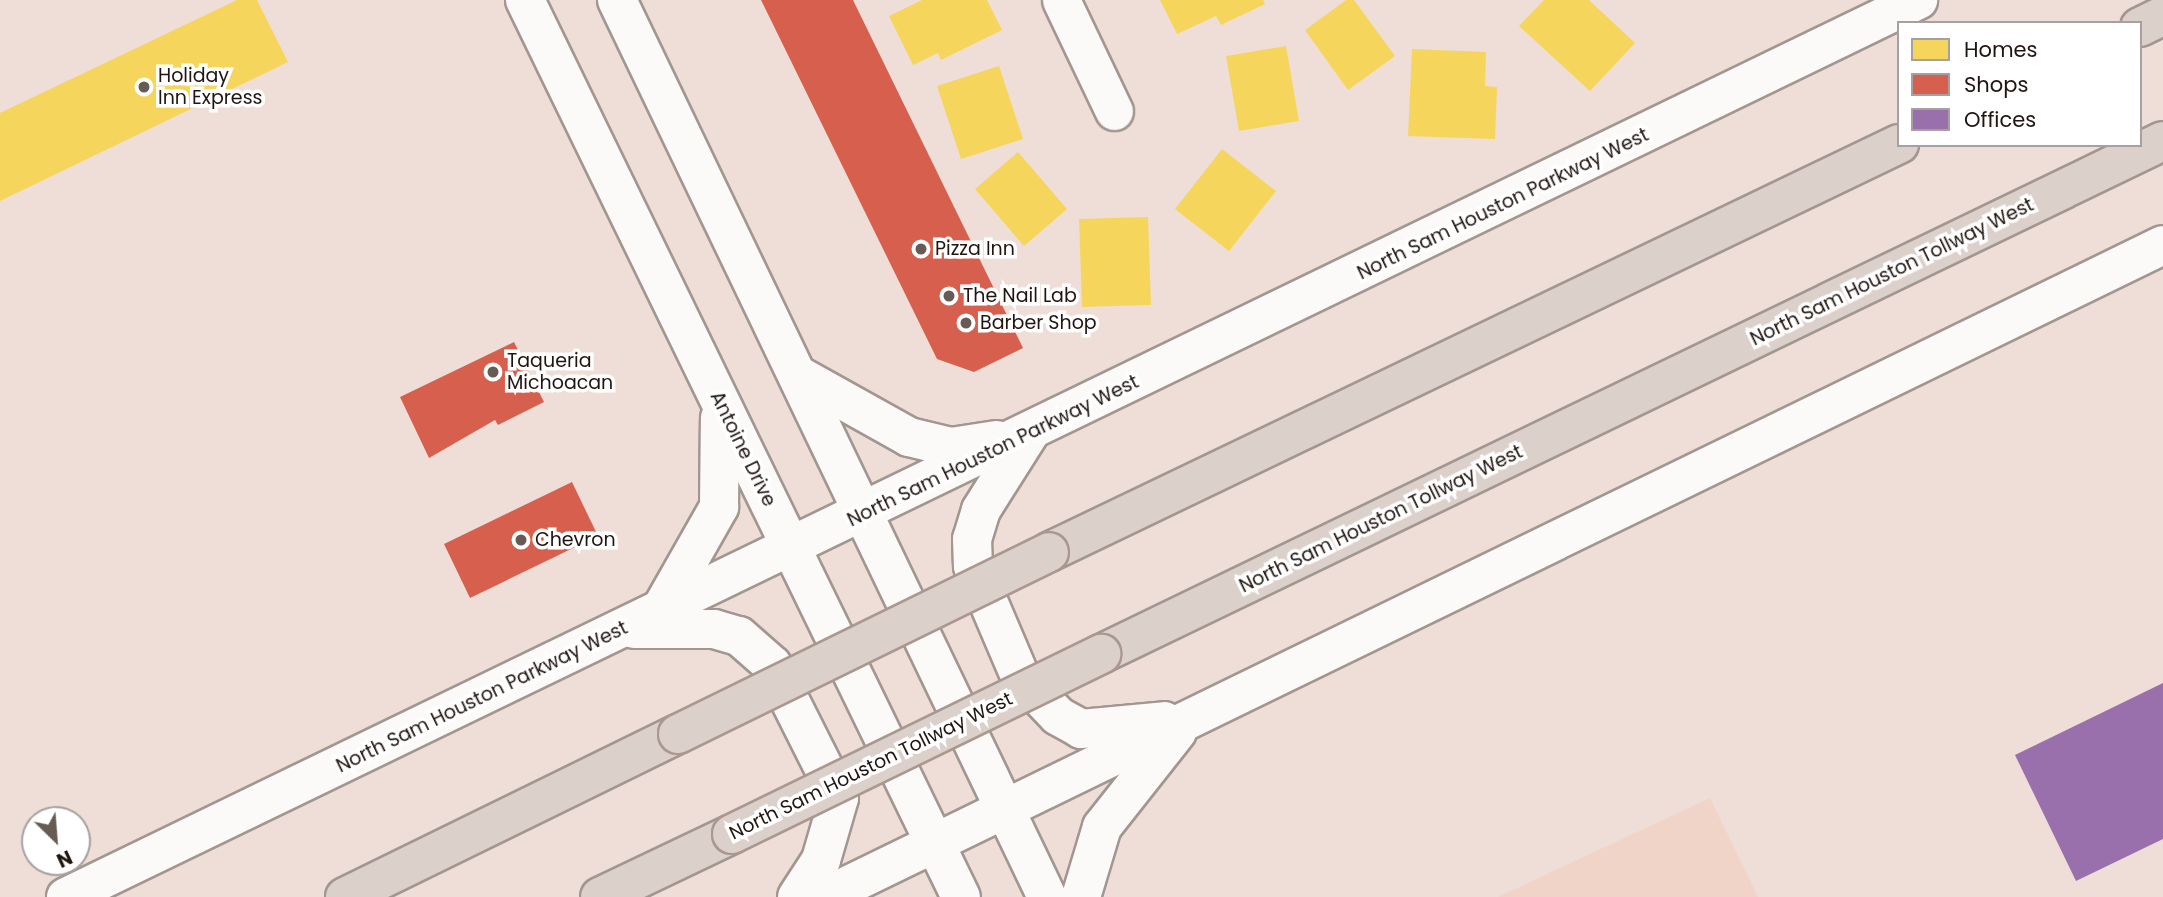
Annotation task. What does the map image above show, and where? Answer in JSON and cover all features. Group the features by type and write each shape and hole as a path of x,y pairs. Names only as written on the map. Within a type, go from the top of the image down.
{"highway":[{"path":"2142,26 2163,16"},
{"name":"North Sam Houston Tollway West","path":"600,897 2163,141"},
{"path":"345,897 1049,552 1897,145"}],"main road":[{"name":"Antoine Drive","path":"525,0 961,897"},
{"path":"617,0 1047,897"},
{"name":"North Sam Houston Parkway West","path":"66,897 1029,434 1917,0"},
{"path":"824,897 2163,246"},
{"path":"797,374 829,398 909,436 951,447 1029,434"},
{"path":"660,611 719,507 718,398"},
{"path":"1029,434 981,510 972,539 973,566 1020,676 1058,716 1081,729 1188,719"},
{"path":"622,629 714,629 739,636 772,665 839,798 821,860 797,897"},
{"path":"1081,897 1102,827 1188,719"}],"street":[{"path":"1061,0 1114,111"}],"shaded area":[{"path":"1710,798 1758,897 1498,897"}],"building: Homes":[{"name":"Holiday Inn Express","path":"237,0 257,0 288,62 0,201 0,113"},
{"path":"922,0 987,0 1002,30 941,60 938,53 913,65 889,16"},
{"path":"1160,0 1263,0 1265,4 1221,25 1216,16 1177,34"},
{"path":"1346,0 1354,0 1395,56 1348,90 1305,30"},
{"path":"1544,0 1589,0 1635,43 1590,91 1519,26"},
{"path":"1286,46 1299,121 1239,131 1226,56"},
{"path":"1412,49 1486,52 1485,86 1497,87 1495,139 1408,136"},
{"path":"999,66 1023,139 961,159 937,86"},
{"path":"1222,149 1276,191 1229,251 1175,209"},
{"path":"1018,152 1067,209 1024,246 975,189"},
{"path":"1148,217 1151,305 1082,307 1079,219"}],"building: Shops":[{"path":"761,0 853,0 1023,348 974,372 937,359"},
{"path":"514,342 544,402 498,425 495,420 429,458 400,397"},
{"name":"Chevron","path":"572,482 598,536 470,598 444,544"}],"building: Offices":[{"path":"2163,683 2163,839 2076,881 2015,755"}],"place":[{"name":"Holiday Inn Express","path":"144,87"},
{"name":"Pizza Inn","path":"921,249"},
{"name":"The Nail Lab","path":"949,296"},
{"name":"Barber Shop","path":"966,323"},
{"name":"Taqueria Michoacan","path":"493,372"},
{"name":"Chevron","path":"521,540"}]}
